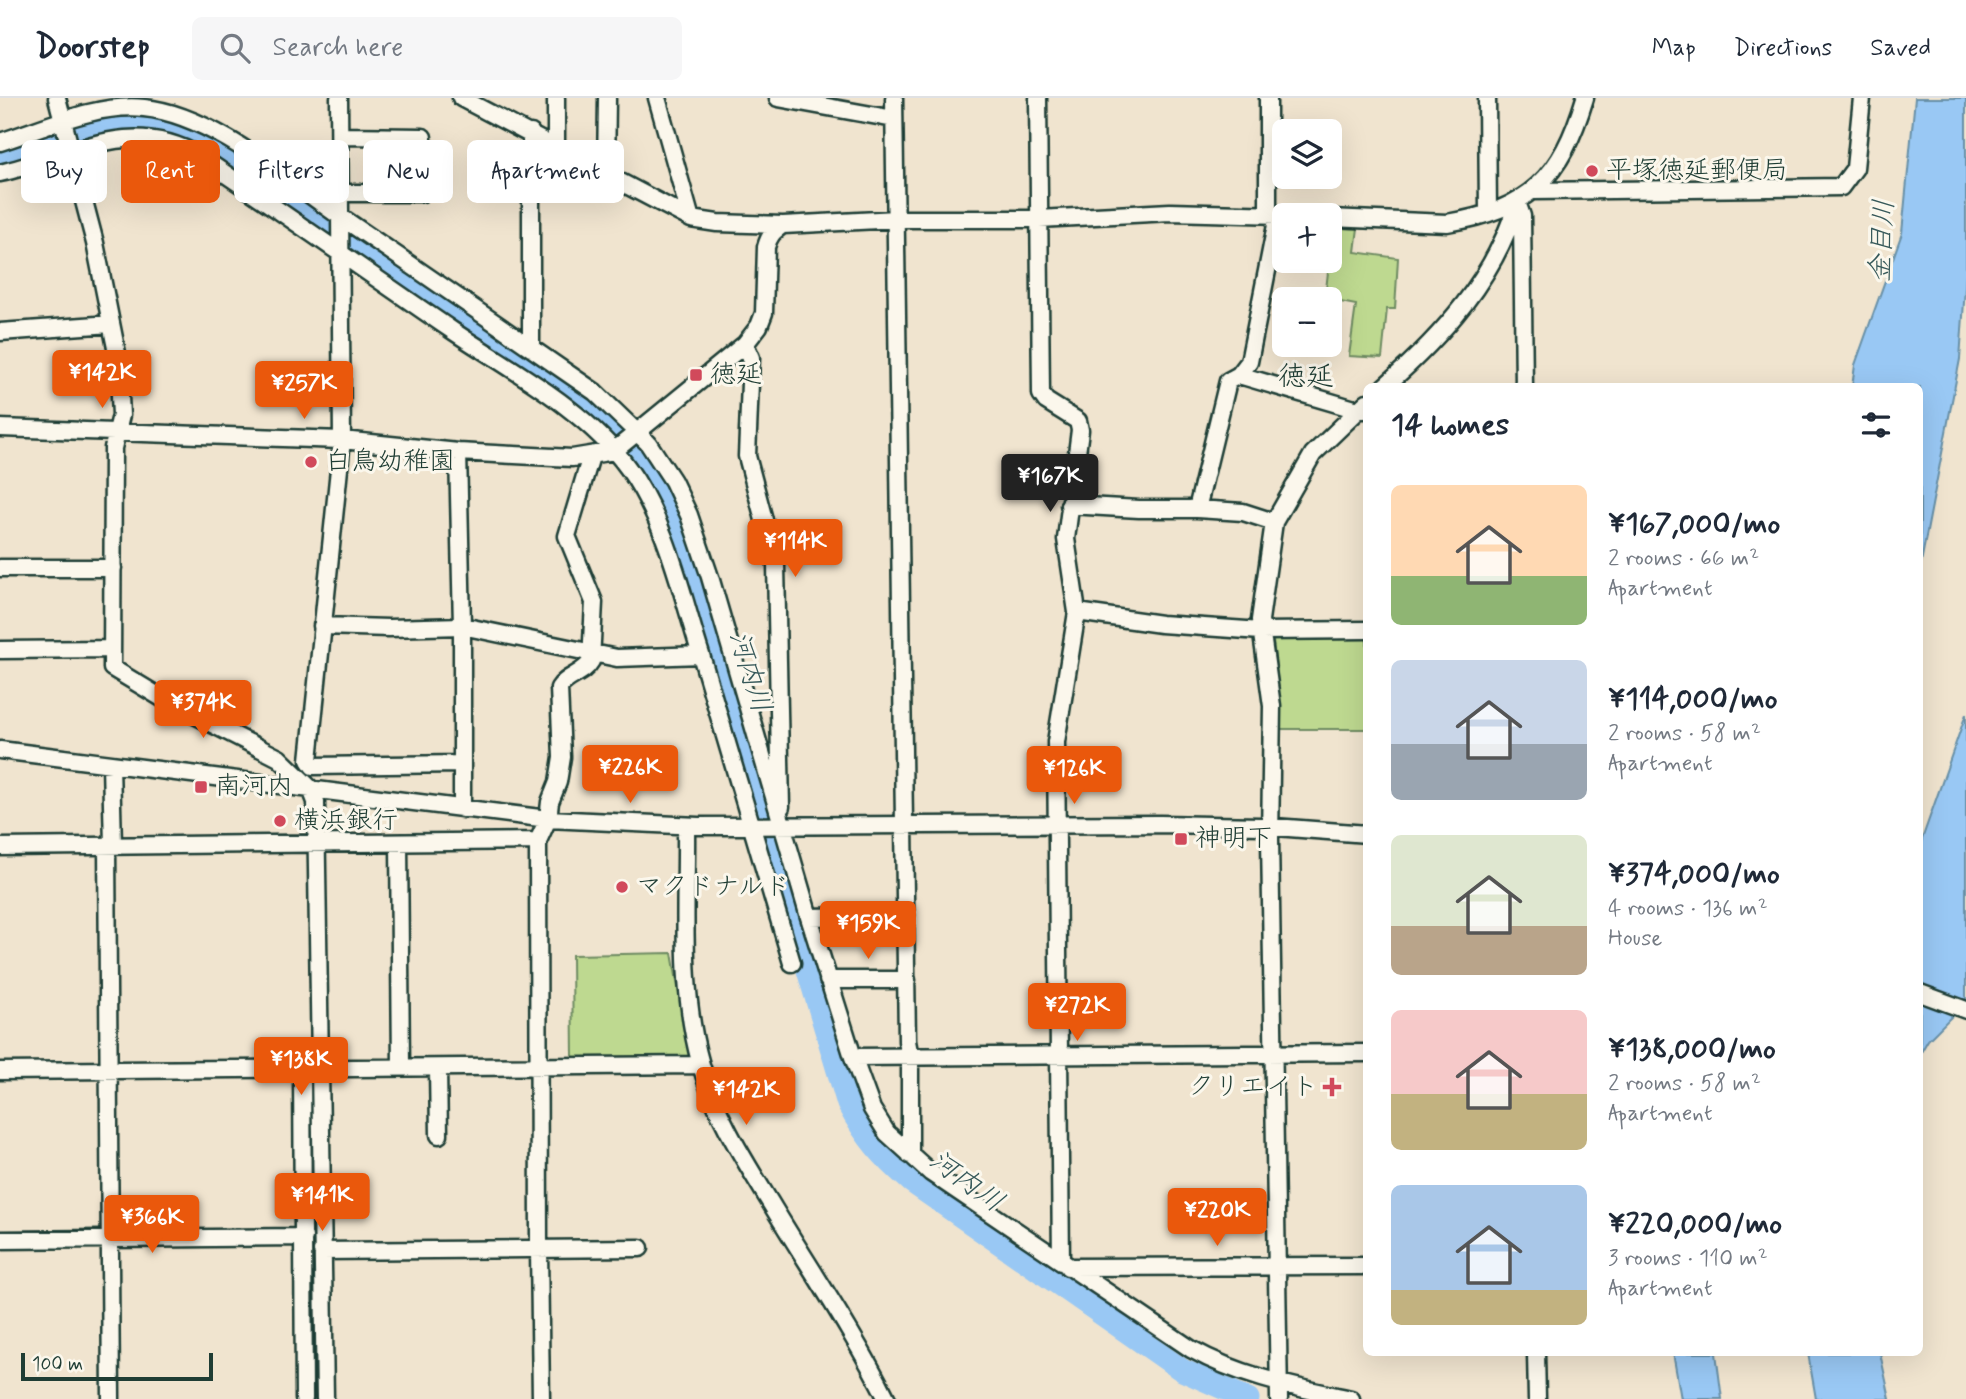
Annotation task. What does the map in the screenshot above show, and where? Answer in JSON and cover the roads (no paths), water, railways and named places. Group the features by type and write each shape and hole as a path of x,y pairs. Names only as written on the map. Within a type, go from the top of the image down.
{"street":[{"path":"57,98 67,140"},
{"path":"339,98 340,140"},
{"path":"461,98 544,140"},
{"path":"556,98 556,140"},
{"path":"606,140 607,98"},
{"path":"657,98 691,219"},
{"path":"778,98 894,119"},
{"path":"894,98 907,1041 911,1056 910,1155"},
{"path":"1038,98 1041,394 1046,401 1078,421 1080,430 1066,539 1077,612 1056,742 1064,1264"},
{"path":"1268,98 1276,203"},
{"path":"1487,98 1488,213"},
{"path":"1342,219 1447,223 1517,203 1534,191 1554,168 1569,143 1585,98"},
{"path":"1534,191 1841,187 1855,168 1862,98"},
{"path":"0,142 95,112 176,106 595,392 636,433 673,481 696,532 780,827 828,980 872,1108 887,1133 931,1173 1210,1360 1280,1392 1351,1399"},
{"path":"531,133 531,348"},
{"path":"340,136 422,137 422,193 349,193"},
{"path":"107,141 118,138 153,139 175,144 199,156 551,397 616,449 655,514 701,655 792,963"},
{"path":"0,173 21,166"},
{"path":"624,184 691,219 717,223 783,225 897,219 1039,219 1170,212 1272,215"},
{"path":"84,203 118,358 121,415 113,448 111,668 165,700 279,758 311,789 316,802 325,1399"},
{"path":"340,203 342,440 309,760 313,766 462,764"},
{"path":"1388,383 1446,328 1474,291 1510,226 1517,203"},
{"path":"1517,203 1522,216 1524,383"},
{"path":"0,428 342,440 458,452 572,458 591,456 616,449 745,344 759,326 764,313 766,247 773,231 783,225"},
{"path":"1197,509 1228,381 1240,375 1249,362 1272,241"},
{"path":"0,332 111,324"},
{"path":"745,344 751,358 747,456 776,565 780,827"},
{"path":"1240,375 1363,407"},
{"path":"1280,1392 1270,826 1272,706 1261,620 1273,522 1313,454 1363,408"},
{"path":"458,452 462,809"},
{"path":"541,1399 538,841 548,819 562,757 559,688 564,680 586,669 592,662 594,602 567,536 591,456"},
{"path":"1069,505 1243,512 1273,522"},
{"path":"0,568 113,568"},
{"path":"1077,612 1161,624 1261,631 1363,630"},
{"path":"321,626 462,626 617,658 701,655"},
{"path":"0,650 110,649"},
{"path":"0,750 548,819 751,827 1270,826 1363,834"},
{"path":"111,764 111,1399"},
{"path":"686,826 688,991 701,1065 715,1104 738,1151 887,1399"},
{"path":"0,847 538,841"},
{"path":"400,843 401,1068"},
{"path":"809,917 906,915"},
{"path":"828,980 907,980"},
{"path":"1923,994 1966,1010"},
{"path":"853,1057 1363,1053"},
{"path":"0,1071 701,1065"},
{"path":"302,1068 304,1399"},
{"path":"438,1068 439,1135"},
{"path":"0,1240 303,1237"},
{"path":"322,1251 640,1248"},
{"path":"1064,1264 1363,1266"},
{"path":"1536,1356 1537,1399"}],"water":[{"path":"1915,98 1966,98 1966,273 1960,359 1923,552 1923,383 1853,383 1855,365 1902,233"},
{"path":"1966,714 1966,1002 1928,1040 1923,1049 1923,836"},
{"path":"1674,1356 1716,1356 1722,1399 1681,1399"},
{"path":"1809,1356 1881,1356 1890,1399 1816,1399"}],"waterway":[{"name":"河内川","path":"0,156 60,135 106,124 140,125 195,138 584,404 640,465 669,506 848,1104 862,1127 884,1155 912,1182 1182,1370 1248,1399"}],"place":[{"name":"平塚徳延郵便局","path":"1592,171"},
{"name":"徳延","path":"696,375"},
{"name":"白鳥幼稚園","path":"311,462"},
{"name":"南河内","path":"201,787"},
{"name":"横浜銀行","path":"280,821"},
{"name":"神明下","path":"1181,839"},
{"name":"マクドナルド","path":"622,887"},
{"name":"クリエイト","path":"1332,1087"}],"district":[{"name":"徳延","path":"1306,377"}],"water label":[{"name":"金目川","path":"1883,241"}]}
